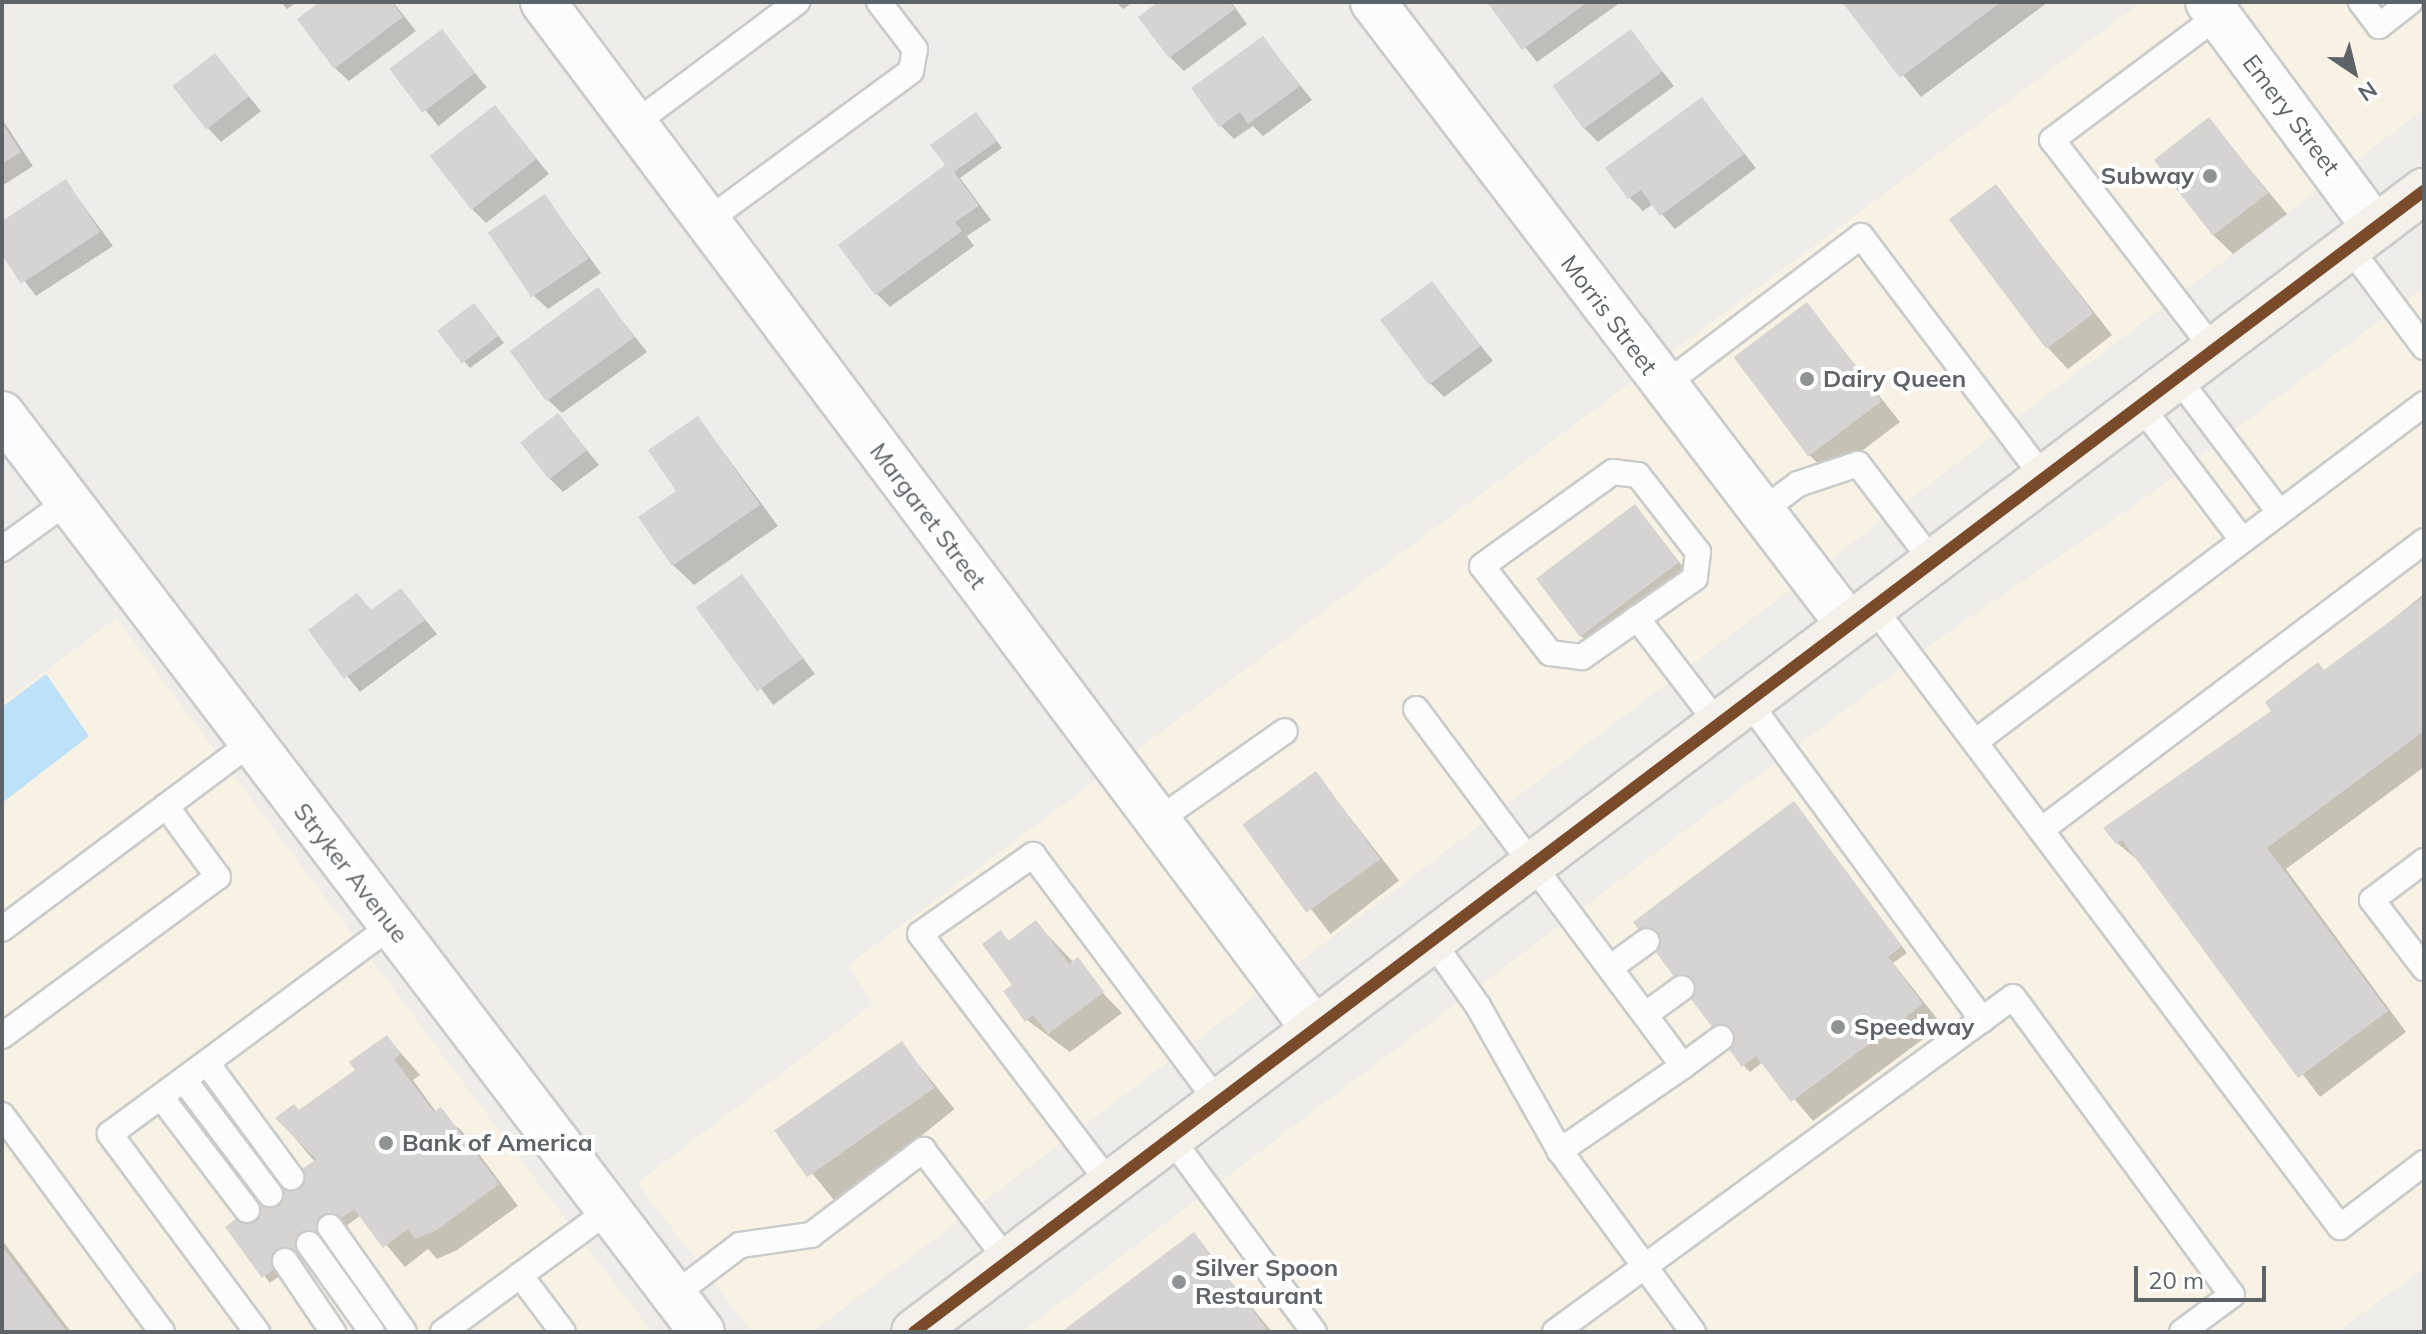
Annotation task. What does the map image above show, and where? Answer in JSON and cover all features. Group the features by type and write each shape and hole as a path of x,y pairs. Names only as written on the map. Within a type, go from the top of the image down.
{"main road":[{"path":"914,1332 2424,191"}],"street":[{"name":"Margaret Street","path":"543,2 1314,1029"},
{"name":"Morris Street","path":"1373,2 1759,513 1861,616"},
{"name":"Emery Street","path":"2213,9 2362,238"},
{"name":"Stryker Avenue","path":"2,414 249,744 392,925 702,1332"}],"lane":[{"path":"634,124 797,2"},
{"path":"707,221 911,71 915,49 879,2"},
{"path":"2361,2 2379,26 2410,2"},
{"path":"2213,9 2052,140 2214,350"},
{"path":"1663,386 1861,236 2044,478"},
{"path":"2362,238 2424,347"},
{"path":"2177,377 2279,512"},
{"path":"1975,742 2424,404"},
{"path":"2140,405 2242,540"},
{"path":"1759,513 1798,484 1858,464 1933,562"},
{"path":"1613,472 1638,475 1698,552 1695,578 1637,618 1582,657 1550,653 1482,566 1613,472"},
{"path":"2,549 68,501"},
{"path":"2041,830 2424,541"},
{"path":"1861,616 1975,742 2340,1227 2424,1163"},
{"path":"1637,618 1733,713 1818,815 1890,913 1982,1020"},
{"path":"1416,709 1535,862 1683,1066"},
{"path":"1157,821 1285,731"},
{"path":"2,929 249,744"},
{"path":"2,1036 218,877 166,806"},
{"path":"1110,1184 920,934 1033,855 1218,1102"},
{"path":"2424,861 2372,900 2424,968"},
{"path":"257,1332 110,1134 392,925"},
{"path":"1432,941 1500,1042 1560,1151 1693,1332"},
{"path":"1611,967 1647,941"},
{"path":"1646,1014 1682,988"},
{"path":"1555,1332 2013,997 2232,1295 2182,1332"},
{"path":"1560,1151 1721,1038"},
{"path":"207,1063 291,1177"},
{"path":"184,1080 270,1194"},
{"path":"161,1097 247,1210"},
{"path":"2,1115 162,1332"},
{"path":"1171,1138 1314,1332"},
{"path":"674,1295 740,1245 811,1235 923,1150 1008,1261"},
{"path":"443,1332 609,1210"},
{"path":"330,1227 404,1332"},
{"path":"309,1244 372,1332"},
{"path":"285,1261 333,1332"},
{"path":"520,1275 563,1332"}],"shaded area":[{"path":"2142,2 2424,2 2424,109 812,1332 752,1332 637,1183 873,1004 848,965"},
{"path":"2424,287 2424,1268 2337,1332 1021,1332 1947,633 2145,498"},
{"path":"116,618 652,1332 2,1332 2,704"}],"water":[{"path":"46,674 89,736 2,803 2,707"}],"building":[{"path":"320,2 392,2 403,17 334,69 297,19"},
{"path":"1158,2 1229,2 1235,9 1169,58 1138,17"},
{"path":"1487,2 1588,2 1522,50"},
{"path":"1842,2 2001,2 1900,78"},
{"path":"442,29 475,73 422,113 389,69"},
{"path":"1631,29 1662,72 1584,129 1553,86"},
{"path":"1263,36 1300,86 1248,124 1240,112 1219,127 1191,88"},
{"path":"215,53 249,96 206,130 172,86"},
{"path":"1702,97 1744,154 1660,216 1641,190 1628,199 1605,168"},
{"path":"495,105 537,159 471,210 430,156"},
{"path":"976,112 997,141 954,172 979,206 955,222 962,231 875,295 838,245 945,165 930,145"},
{"name":"Subway","path":"2209,117 2268,193 2213,236 2154,160"},
{"path":"2,123 21,152 2,164"},
{"path":"66,179 100,232 21,284 2,255 2,221"},
{"path":"1996,184 2093,313 2046,349 1949,220"},
{"path":"545,194 589,259 531,297 488,233"},
{"path":"1432,281 1481,346 1429,385 1380,320"},
{"path":"598,287 634,337 546,401 510,351"},
{"name":"Dairy Queen","path":"1807,302 1882,401 1808,456 1734,357"},
{"path":"474,303 499,336 462,363 437,331"},
{"path":"558,413 587,450 549,480 520,443"},
{"path":"698,416 760,505 672,566 638,517 676,491 648,450"},
{"path":"1635,504 1679,562 1580,637 1536,579"},
{"path":"742,574 803,658 757,692 696,608"},
{"path":"401,588 425,620 344,679 308,630 357,593 371,610"},
{"path":"2424,596 2424,731 2267,848 2388,1011 2298,1078 2122,840 2116,844 2103,828 2271,711 2265,702 2318,662 2324,670"},
{"path":"1316,771 1380,859 1306,913 1242,824"},
{"name":"Speedway","path":"1794,801 1902,946 1888,957 1923,1004 1791,1102 1756,1056 1742,1067 1633,922"},
{"path":"1036,920 1069,964 1078,957 1104,992 1048,1034 1033,1015 1025,1022 1003,991 1012,985 982,944 1001,930 1008,941"},
{"name":"Bank of America","path":"387,1035 401,1054 394,1059 434,1112 441,1107 499,1184 437,1230 415,1239 408,1229 383,1248 354,1209 262,1278 225,1227 316,1159 275,1118 294,1104 299,1110 355,1070 349,1062"},
{"path":"902,1041 935,1088 807,1177 774,1130"},
{"name":"Silver Spoon Restaurant","path":"1194,1232 1269,1332 1061,1332"},
{"path":"2,1246 67,1332 2,1332"}],"transit line":[{"path":"914,1332 2424,191"}],"place":[{"name":"Subway","path":"2210,176"},
{"name":"Dairy Queen","path":"1807,379"},
{"name":"Speedway","path":"1838,1027"},
{"name":"Bank of America","path":"386,1143"},
{"name":"Silver Spoon Restaurant","path":"1179,1282"}]}
